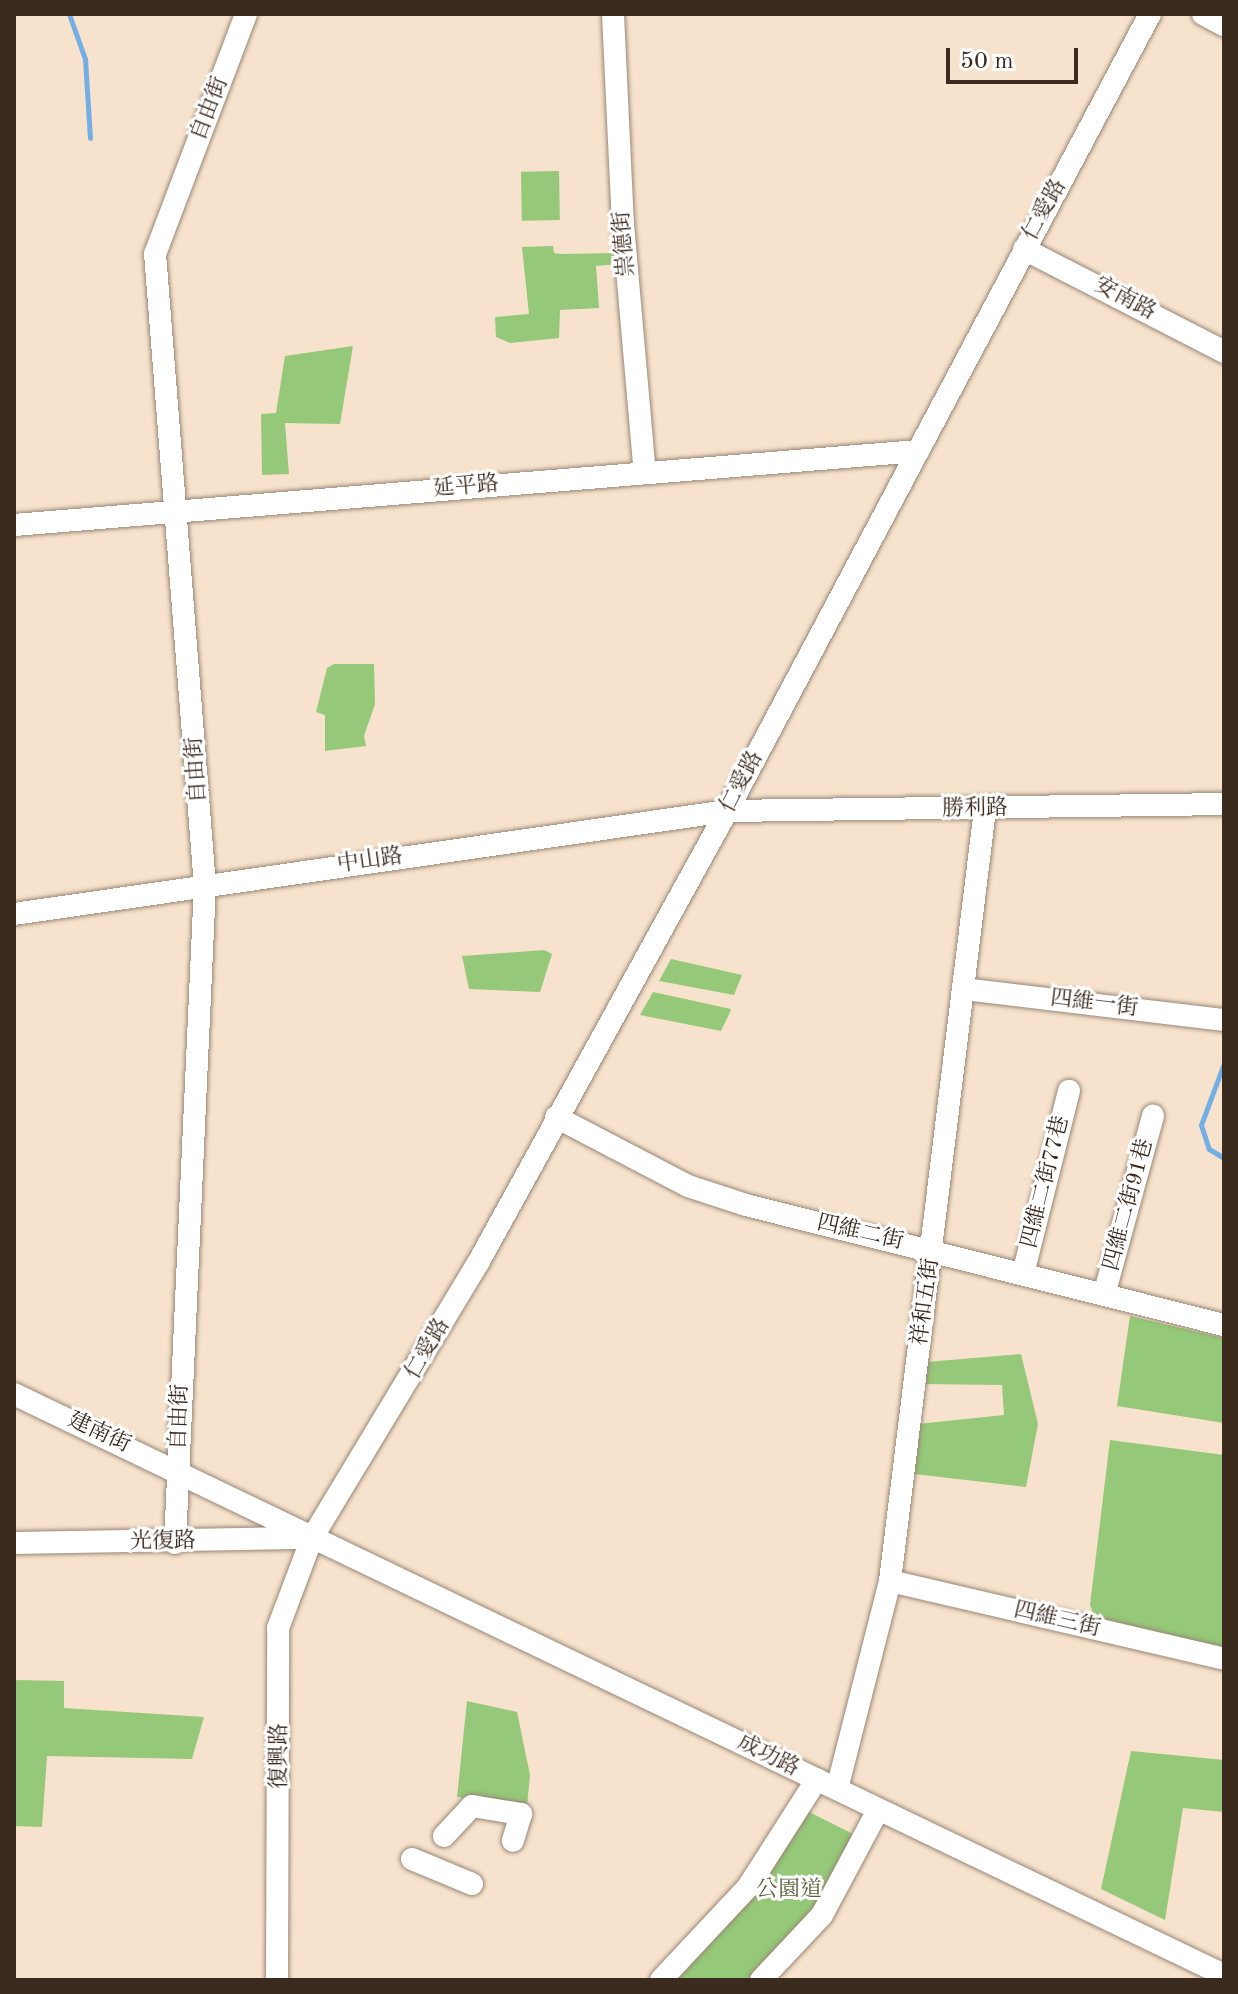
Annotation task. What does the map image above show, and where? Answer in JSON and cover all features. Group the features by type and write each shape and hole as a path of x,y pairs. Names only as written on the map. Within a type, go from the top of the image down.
{"street":[{"name":"自由街","path":"175,1543 205,886 155,254 246,14"},
{"name":"祟德街","path":"613,14 623,224 645,473"},
{"name":"仁愛路","path":"312,1538 431,1344 727,811 1150,14"},
{"path":"1203,14 1224,25"},
{"name":"安南路","path":"1024,249 1224,352"},
{"name":"延平路","path":"14,525 918,451"},
{"name":"勝利路","path":"727,811 1224,804"},
{"name":"祥和五街","path":"661,1980 748,1887 827,1784 890,1581 985,809"},
{"name":"中山路","path":"14,914 727,811"},
{"name":"四維一街","path":"963,989 1224,1020"},
{"name":"四維二街77巷","path":"1023,1274 1069,1091"},
{"name":"四維二街91巷","path":"1104,1295 1153,1116"},
{"name":"四維二街","path":"556,1117 688,1186 746,1205 1224,1325"},
{"name":"建南街","path":"14,1394 178,1470 312,1538"},
{"name":"光復路","path":"14,1543 175,1543 312,1538"},
{"name":"成功路","path":"312,1538 1224,1975"},
{"name":"復興路","path":"277,1980 278,1628 312,1538"},
{"name":"四維三街","path":"890,1581 1224,1659"},
{"path":"444,1836 472,1806 521,1814 513,1841"},
{"path":"761,1980 822,1915 878,1810"},
{"path":"412,1859 472,1884"}],"green space":[{"path":"559,171 560,220 522,221 521,172"},
{"path":"553,246 554,253 562,254 618,253 618,264 596,266 599,308 560,310 559,338 510,343 496,337 495,317 529,314 522,247"},
{"path":"353,346 340,424 285,423 289,474 262,475 261,414 276,413 285,356"},
{"path":"334,664 374,664 375,704 364,736 366,746 325,751 325,715 316,712 327,668"},
{"path":"544,950 552,954 540,992 469,989 462,956"},
{"path":"671,959 742,975 734,995 659,981"},
{"path":"653,992 731,1009 721,1031 640,1015"},
{"path":"1130,1316 1224,1338 1224,1423 1117,1406"},
{"path":"1021,1354 1038,1424 1026,1487 914,1474 918,1424 1004,1415 1002,1385 923,1384 927,1362"},
{"path":"1110,1440 1224,1455 1224,1649 1096,1620 1090,1605"},
{"path":"14,1680 64,1681 64,1708 204,1717 192,1759 47,1756 42,1827 14,1826"},
{"path":"467,1701 517,1712 530,1775 527,1806 457,1797"},
{"path":"1131,1751 1224,1760 1224,1812 1183,1808 1165,1920 1101,1889"},
{"name":"公園道","path":"803,1809 857,1836 816,1912 755,1980 668,1980"}],"waterway":[{"path":"69,14 85,59 90,138"},
{"path":"1224,1063 1201,1125 1209,1149 1224,1158"}]}
